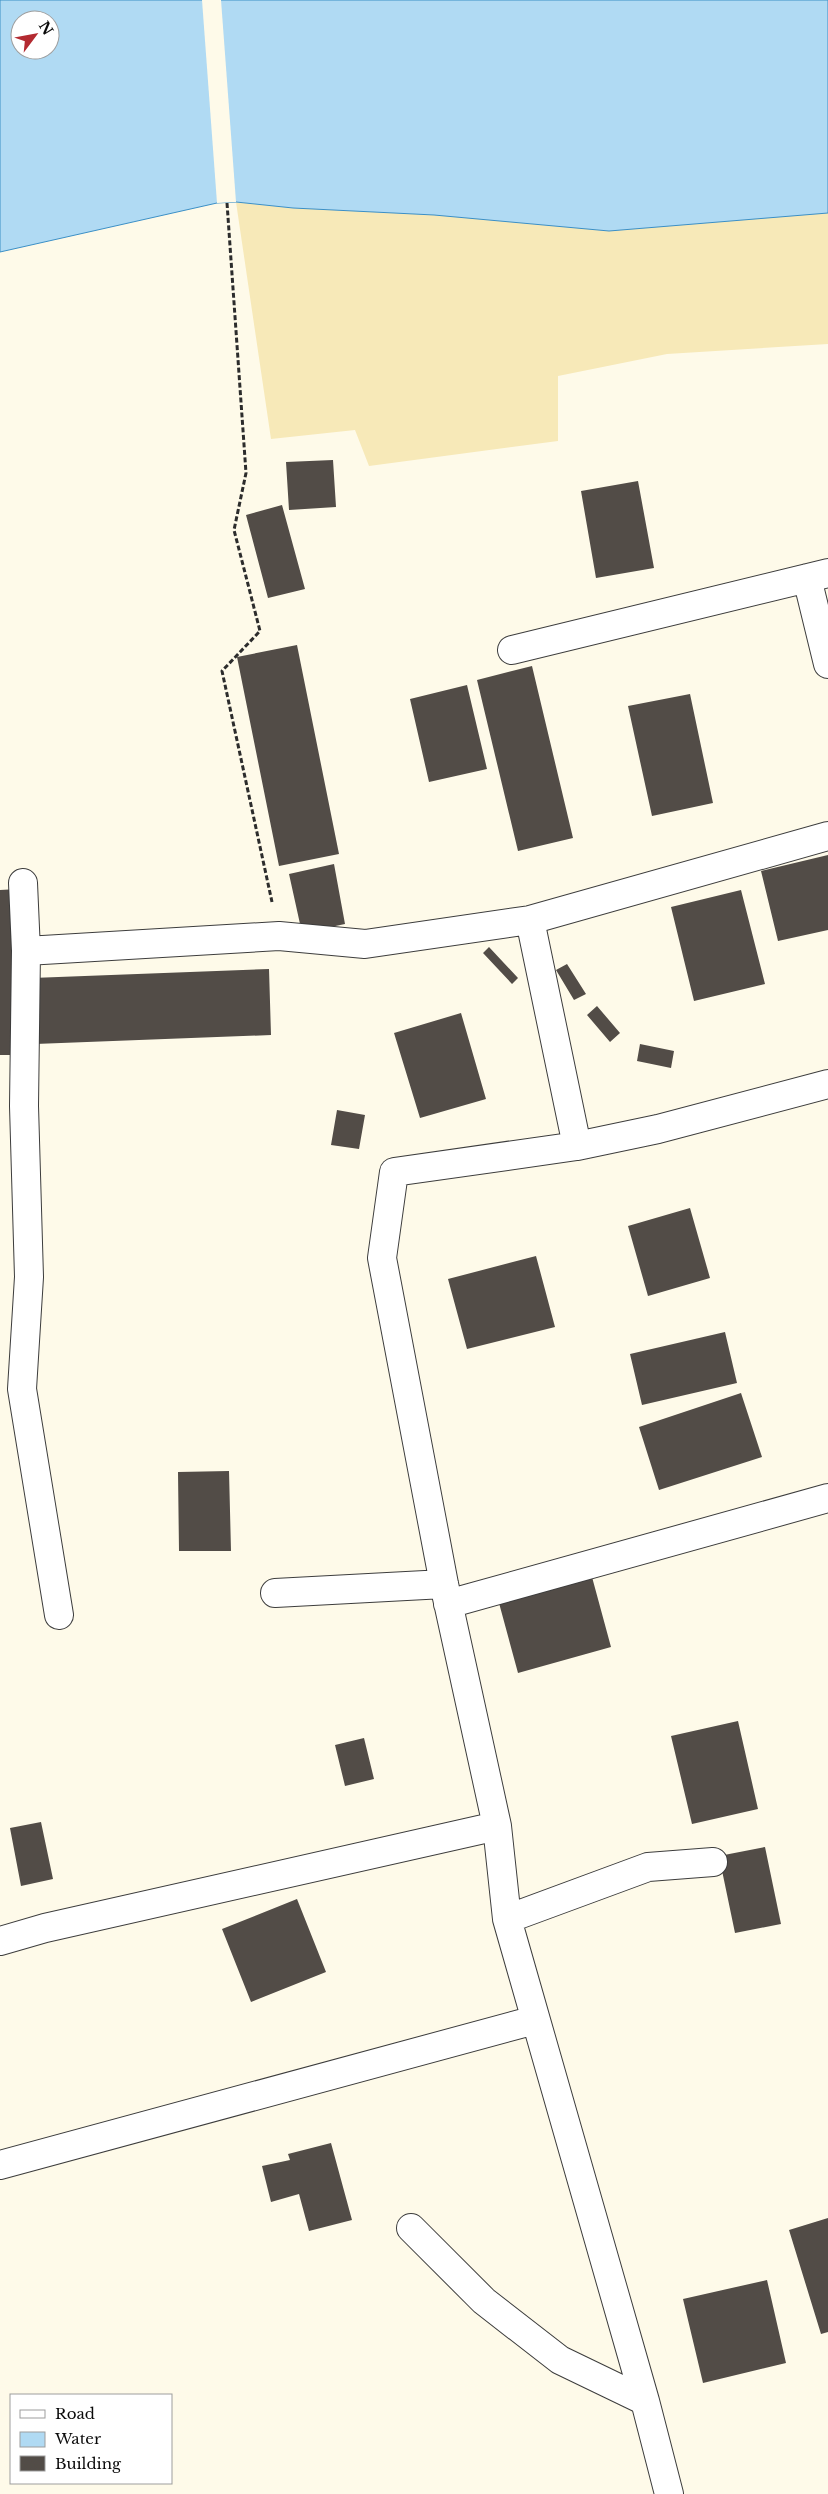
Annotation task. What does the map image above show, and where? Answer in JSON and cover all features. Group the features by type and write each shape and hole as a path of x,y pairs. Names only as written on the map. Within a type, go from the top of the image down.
{"street":[{"path":"512,650 818,576 828,664"},
{"path":"26,952 279,936 365,944 530,920 828,836"},
{"path":"23,883 26,952 24,1106 29,1277 22,1389 59,1615"},
{"path":"530,920 577,1146"},
{"path":"669,2494 645,2401 507,1919 497,1826 446,1594 382,1258 394,1172 577,1146 658,1129 828,1084"},
{"path":"275,1593 446,1594 828,1498"},
{"path":"0,1941 45,1928 497,1826"},
{"path":"507,1919 648,1867 714,1862"},
{"path":"0,2165 535,2020"},
{"path":"411,2228 484,2302 560,2360 645,2401"}],"path":[{"path":"227,203 246,473 234,530 260,631 222,671 279,936"}],"sand":[{"path":"236,202 293,208 434,215 828,213 828,344 667,354 558,376 558,441 369,466 355,430 271,439"}],"water":[{"path":"0,0 828,0 828,213 609,231 434,215 293,208 236,202 217,203 0,252"}],"pier":[{"path":"202,0 221,0 236,202 217,203"}],"building":[{"path":"333,460 336,507 289,510 286,462"},
{"path":"638,481 654,568 596,578 581,491"},
{"path":"282,505 305,589 268,598 246,515"},
{"path":"297,645 339,854 279,866 237,657"},
{"path":"532,666 573,838 518,851 477,680"},
{"path":"467,685 487,769 429,782 410,699"},
{"path":"690,694 713,803 652,816 628,706"},
{"path":"828,855 828,930 778,941 761,871"},
{"path":"334,864 345,924 302,933 289,874"},
{"path":"18,889 20,1055 0,1055 0,890"},
{"path":"741,890 765,984 694,1001 671,907"},
{"path":"489,947 518,978 512,984 483,953"},
{"path":"567,964 586,994 574,1000 556,970"},
{"path":"269,969 271,1035 35,1044 32,978"},
{"path":"597,1006 620,1033 610,1042 587,1015"},
{"path":"461,1013 486,1099 420,1118 394,1033"},
{"path":"640,1044 674,1051 671,1068 637,1061"},
{"path":"337,1110 365,1115 359,1149 331,1145"},
{"path":"690,1208 710,1278 648,1296 628,1226"},
{"path":"536,1256 555,1327 467,1349 448,1279"},
{"path":"725,1332 737,1383 642,1405 630,1354"},
{"path":"741,1393 762,1457 659,1490 639,1427"},
{"path":"229,1471 231,1551 179,1551 178,1472"},
{"path":"592,1577 611,1647 518,1673 499,1603"},
{"path":"738,1721 758,1809 692,1824 671,1736"},
{"path":"364,1738 374,1779 345,1786 335,1745"},
{"path":"41,1822 53,1879 21,1886 10,1828"},
{"path":"765,1847 781,1924 735,1933 719,1856"},
{"path":"297,1899 326,1972 251,2002 222,1929"},
{"path":"331,2143 352,2220 309,2231 299,2194 271,2202 262,2166 290,2160 288,2154"},
{"path":"828,2218 828,2332 821,2334 789,2230"},
{"path":"767,2280 786,2363 703,2383 683,2299"}]}
